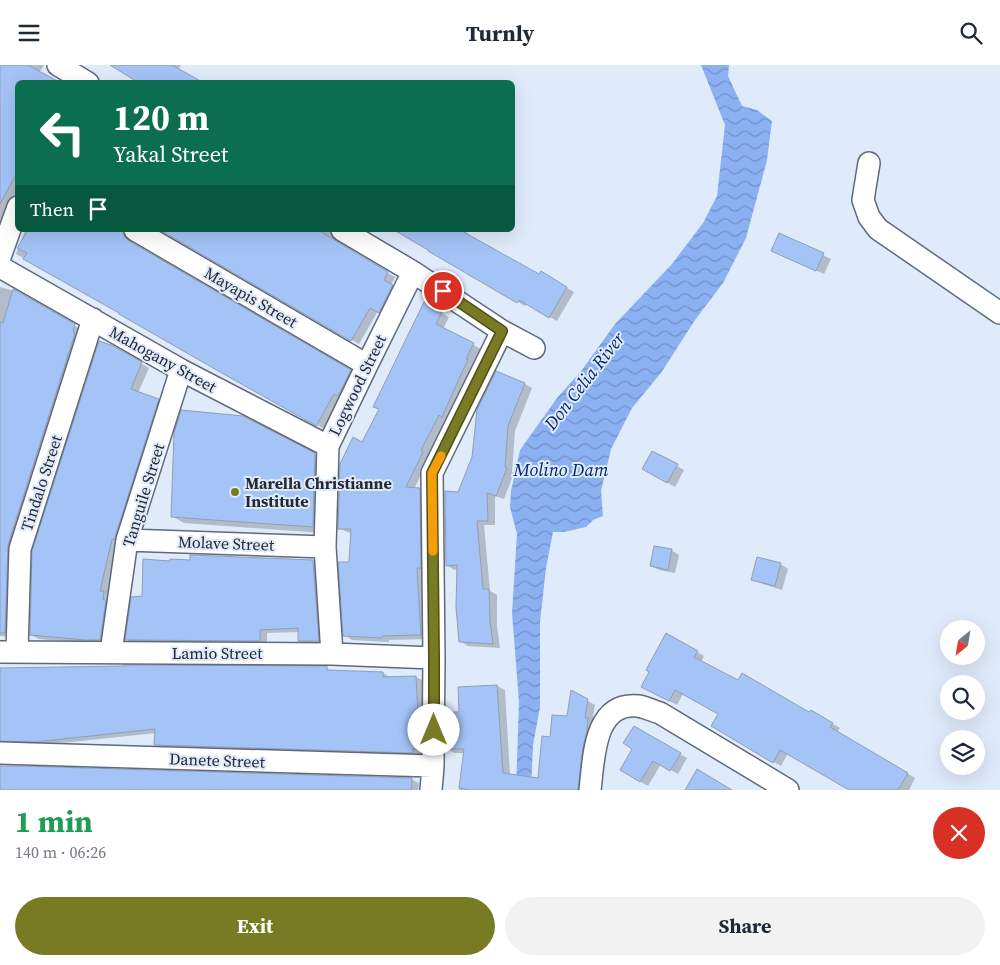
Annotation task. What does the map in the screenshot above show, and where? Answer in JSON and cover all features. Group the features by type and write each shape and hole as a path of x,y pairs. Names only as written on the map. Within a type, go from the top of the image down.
{"street":[{"path":"869,163 863,200 869,217 878,229 1000,313"},
{"path":"0,257 15,215"},
{"name":"Mayapis Street","path":"138,232 367,365"},
{"path":"345,232 413,271 502,331 534,348"},
{"name":"Mahogany Street","path":"0,267 181,370 328,446"},
{"name":"Logwood Street","path":"332,654 325,547 328,446 413,271"},
{"name":"Tindalo Street","path":"9,652 20,549 93,319"},
{"path":"431,790 434,766 432,473 502,331"},
{"name":"Tanguile Street","path":"111,652 127,540 181,370"},
{"name":"Molave Street","path":"127,540 325,547"},
{"name":"Lamio Street","path":"9,652 332,654 434,658"},
{"path":"590,790 598,735 606,719 621,707 639,706 660,713 787,790"},
{"name":"Danete Street","path":"0,753 434,766"}],"water":[{"name":"Molino Dam","path":"701,65 729,65 728,76 742,106 757,110 772,121 767,160 746,238 723,283 695,320 661,373 632,408 611,449 601,491 603,516 593,520 586,527 564,532 553,532 546,568 540,622 540,707 533,745 531,790 516,790 519,702 512,613 517,534 510,507 511,491 520,450 557,398 582,370 615,324 672,264 703,223 717,196 725,125"}],"building":[{"path":"0,65 28,65 56,80 15,80 15,176 0,204"},
{"path":"110,65 172,65 199,80 134,80"},
{"path":"27,232 123,232 124,236 129,241 351,370 338,396 334,394 316,426 23,259 27,253 17,248"},
{"path":"163,232 321,232 388,272 384,280 393,285 379,313 370,308 351,341"},
{"path":"397,232 464,232 539,274 541,271 567,287 549,318 519,300 517,303"},
{"path":"779,233 824,253 816,271 771,251"},
{"path":"13,289 75,324 73,332 75,333 8,545 5,633 0,633 0,322 3,323"},
{"path":"424,302 442,312 436,324 474,343 442,417 439,415 421,450 423,452 406,487 420,488 421,568 417,568 421,635 382,636 382,638 343,636 338,562 349,562 351,529 338,529 340,464 353,437 362,442 379,409 373,407"},
{"path":"99,341 111,345 142,362 131,389 159,399 114,540 112,539 100,591 104,591 103,600 106,600 100,640 30,635 32,551"},
{"path":"496,371 525,383 508,426 505,467 507,468 496,496 487,493 488,521 477,521 483,589 489,589 493,644 459,642 456,607 457,565 446,566 445,491 458,492 472,457 477,410"},
{"name":"Marella Christianne Institute","path":"181,410 243,416 315,453 313,527 171,517 174,433"},
{"path":"652,451 678,464 667,483 642,469"},
{"path":"654,546 672,549 668,570 650,566"},
{"path":"190,555 313,560 319,641 298,641 298,628 260,630 260,641 125,640 131,597 142,596 143,559 190,560"},
{"path":"757,557 781,563 775,586 751,580"},
{"path":"666,633 698,651 694,657 738,680 742,673 809,712 811,710 833,723 830,727 908,773 898,790 849,790 780,750 773,763 711,726 718,714 675,690 669,701 641,687 649,672 646,670"},
{"path":"124,665 327,666 327,670 383,672 383,677 416,676 418,712 421,712 421,749 413,749 413,753 154,745 155,729 35,742 0,741 0,668"},
{"path":"497,685 503,773 538,778 542,736 550,737 552,715 567,716 571,690 588,699 585,718 588,718 587,731 583,747 578,790 471,790 459,788 464,749 446,749 446,712 459,712 458,687"},
{"path":"634,726 681,753 670,771 653,761 640,782 620,770 632,749 623,743"},
{"path":"0,766 412,778 411,790 0,790"},
{"path":"697,769 732,790 685,790"}],"slow traffic":[{"path":"433,551 432,473 441,456"}],"place":[{"name":"Marella Christianne Institute","path":"235,492"}],"route":[{"path":"434,730 432,473 502,331 443,291"}],"water label":[{"name":"Don Celia River","path":"584,381"}]}
